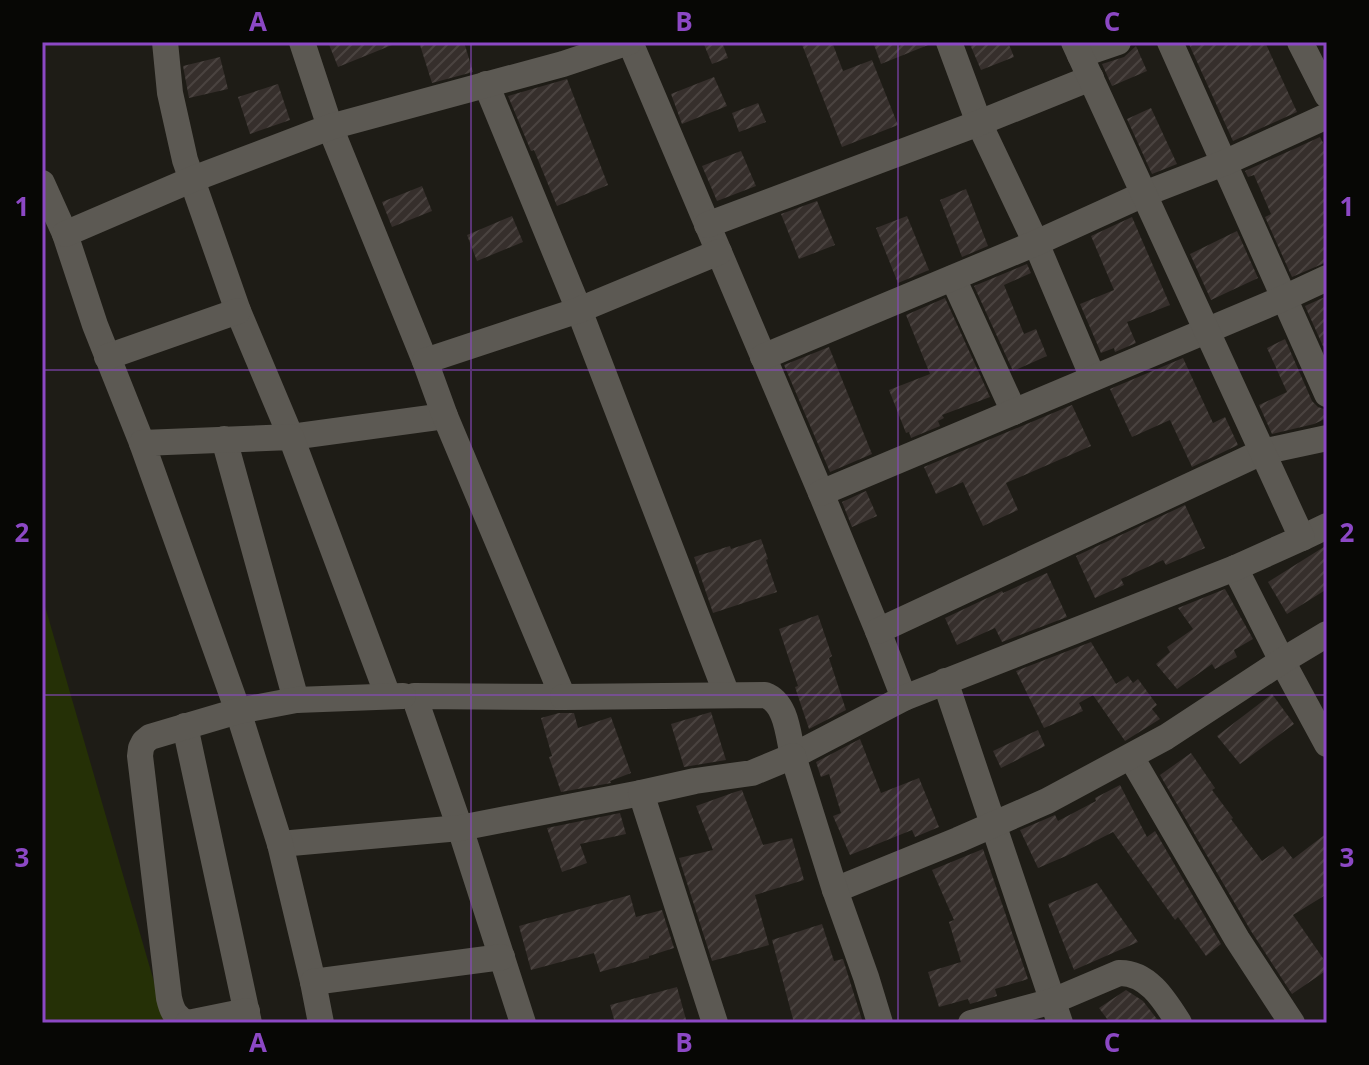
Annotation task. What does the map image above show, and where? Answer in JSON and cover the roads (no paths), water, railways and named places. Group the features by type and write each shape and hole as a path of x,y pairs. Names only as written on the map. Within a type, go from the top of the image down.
{"street":[{"path":"165,42 170,93 185,160 238,311 291,437 388,696"},
{"path":"302,42 330,127 445,416 563,697"},
{"path":"65,234 193,179 330,127 486,84 560,53 630,42 821,493 904,698"},
{"path":"949,42 979,123 1036,243 1093,378"},
{"path":"707,225 979,123 1082,58 1118,42"},
{"path":"1170,42 1327,394"},
{"path":"1300,42 1327,95"},
{"path":"1082,58 1302,538"},
{"path":"486,84 579,310 727,695"},
{"path":"763,357 1036,243 1144,194 1224,163 1327,116"},
{"path":"42,183 65,234 95,325 142,443 238,711 280,844 321,1023"},
{"path":"425,361 579,310 719,252"},
{"path":"953,278 1014,412"},
{"path":"821,493 1327,278"},
{"path":"107,357 238,311"},
{"path":"142,443 291,437 445,416"},
{"path":"878,631 1262,452 1327,438"},
{"path":"224,439 296,700"},
{"path":"280,844 460,828 695,781 752,773 793,756 904,698 1235,568 1327,526"},
{"path":"1235,568 1327,744"},
{"path":"835,890 1047,801 1166,737 1327,634"},
{"path":"945,681 1056,1012"},
{"path":"185,726 248,1017 187,1023 172,1011 169,998 140,756 144,742 150,737 185,726 238,711 296,700 388,696 727,695 772,697 782,711 835,890 880,1023"},
{"path":"414,696 523,1023"},
{"path":"1131,757 1237,939 1292,1023"},
{"path":"641,793 715,1023"},
{"path":"313,982 502,957"},
{"path":"971,1023 1056,1012 1119,973 1143,978 1179,1023"}]}
